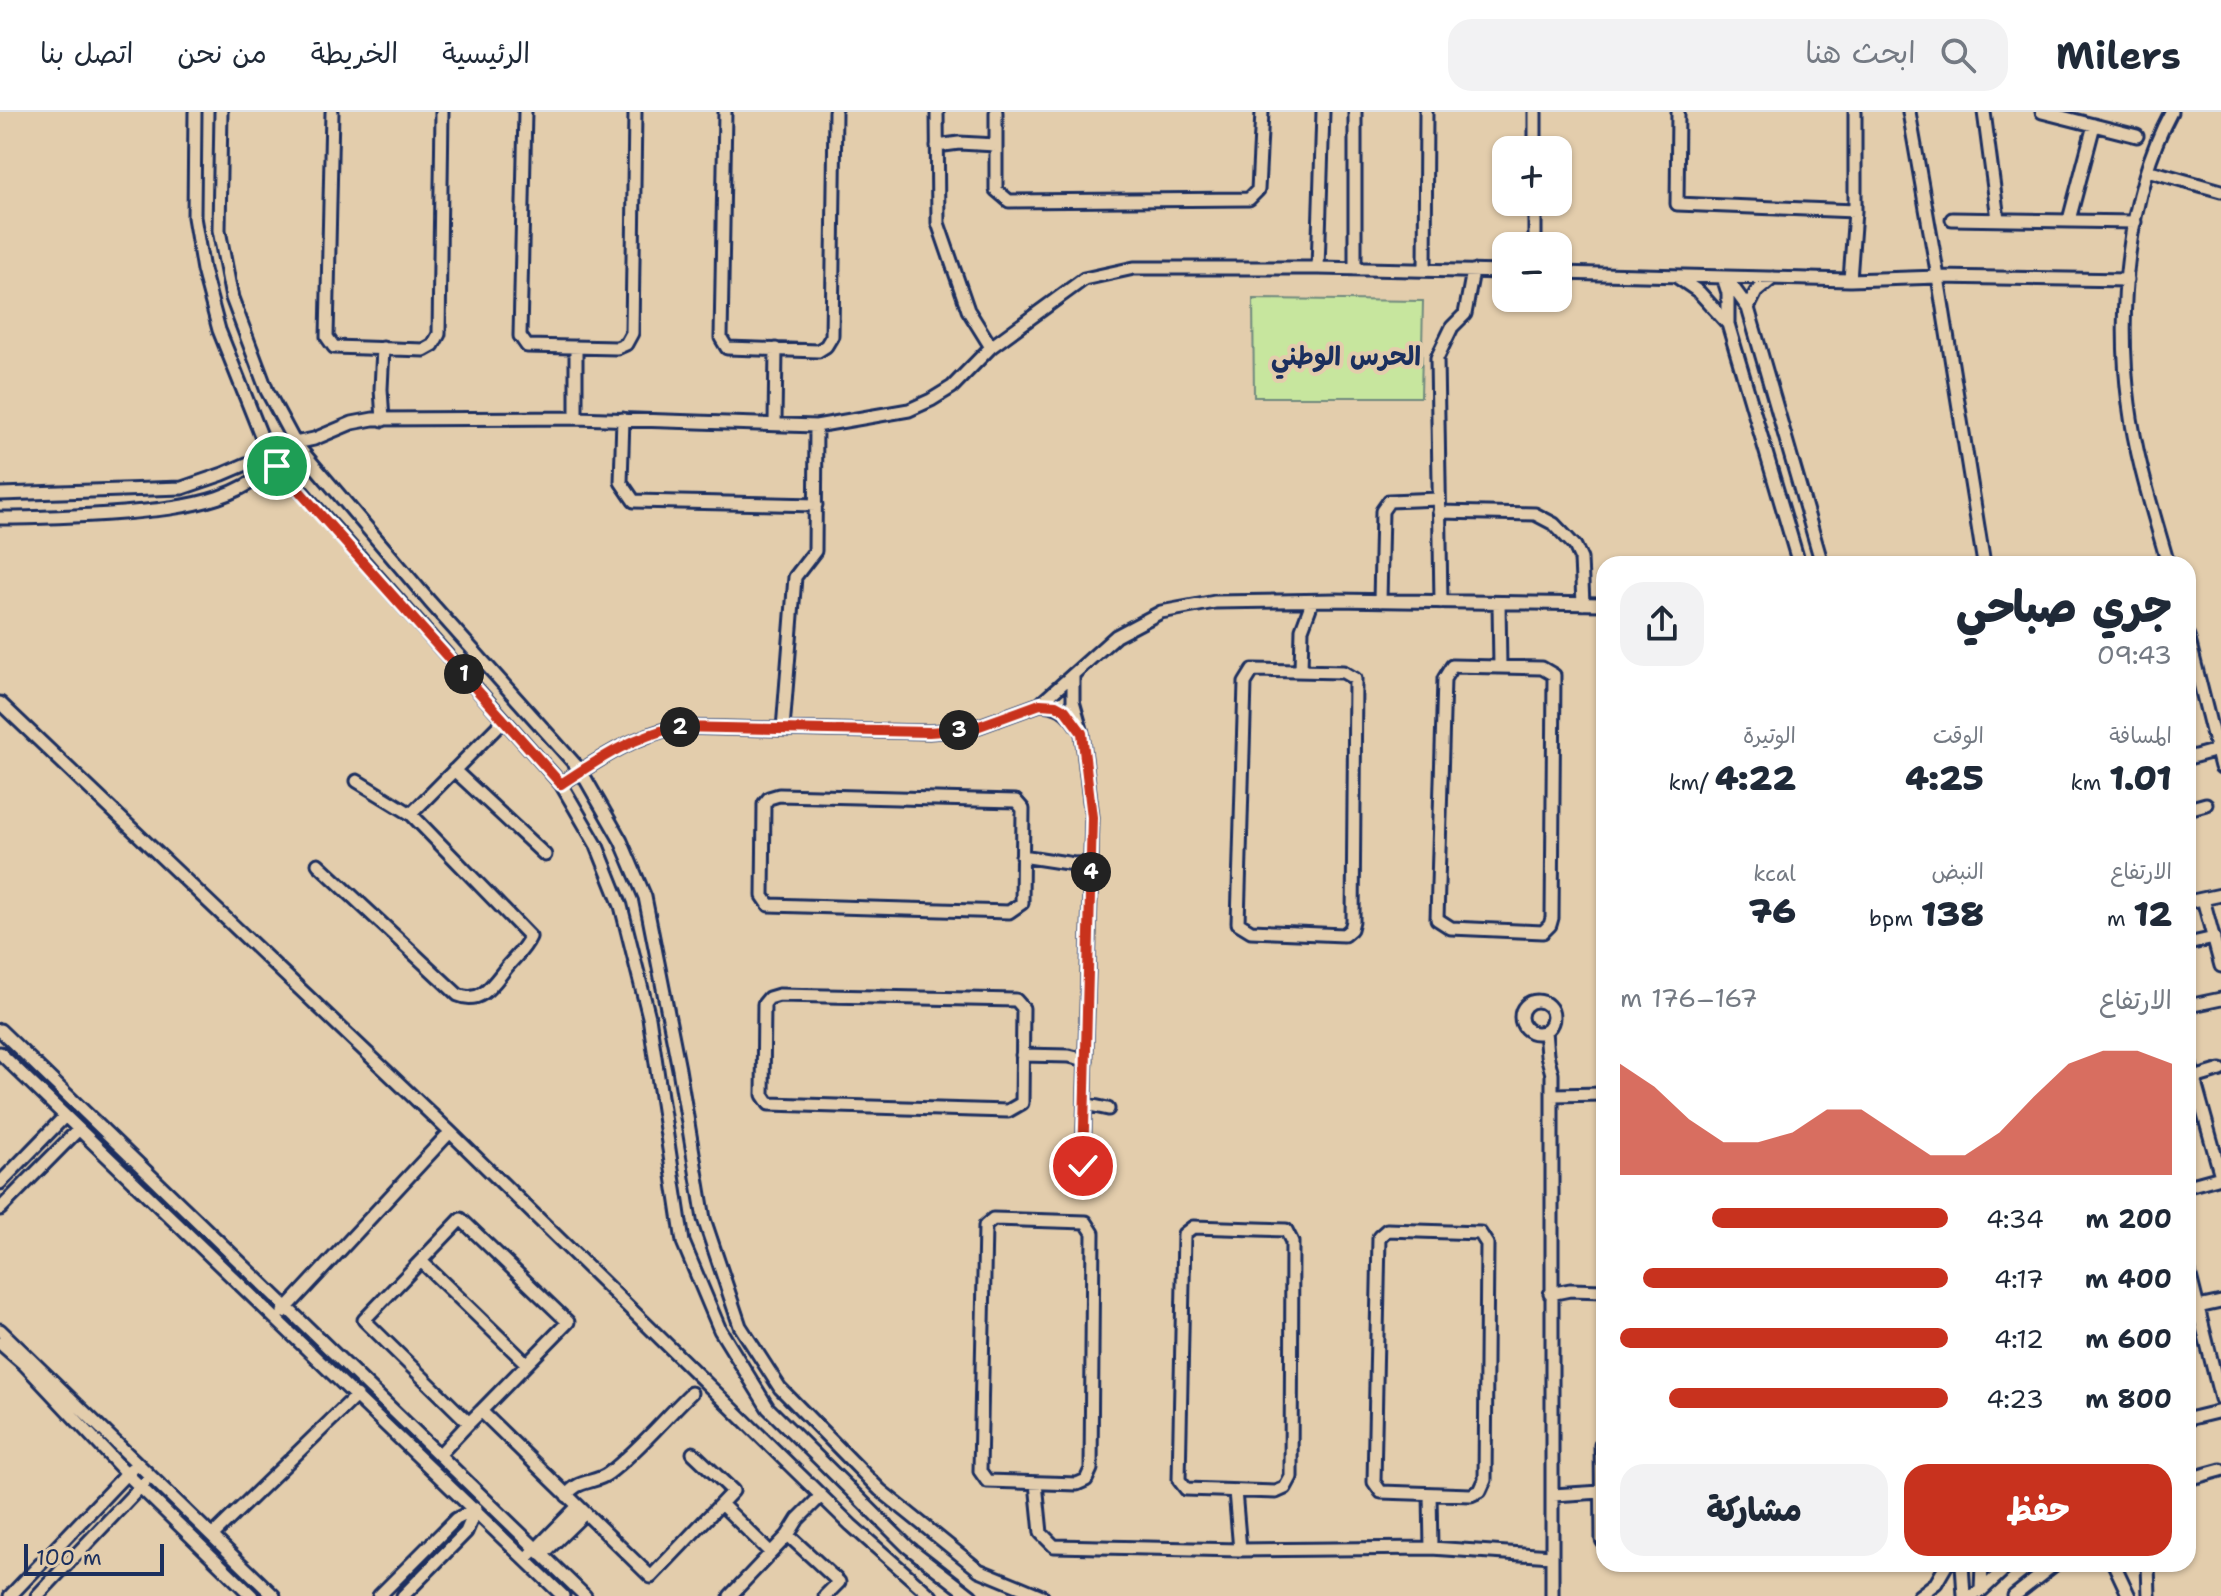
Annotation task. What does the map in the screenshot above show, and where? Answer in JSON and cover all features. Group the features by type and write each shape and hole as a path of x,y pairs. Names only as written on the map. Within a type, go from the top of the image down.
{"street":[{"path":"195,112 194,217 203,270 219,330 268,453 561,784 597,846 621,906 649,1017 683,1242 720,1330 768,1408 908,1547 971,1596"},
{"path":"221,112 219,230 232,298 267,391 295,443 430,602 581,771 621,841 645,897 679,1069 704,1219 740,1326 780,1388 880,1490 979,1570 1042,1596"},
{"path":"332,112 327,337 334,347 424,350 433,345 439,334 442,112"},
{"path":"525,112 520,336 527,346 617,348 626,344 632,333 635,112"},
{"path":"725,112 721,338 727,348 818,351 826,346 832,336 835,112"},
{"path":"937,112 938,223 968,310 991,347"},
{"path":"996,112 996,190 1009,201 1249,199 1258,190 1262,112"},
{"path":"1318,268 1323,112"},
{"path":"1355,112 1355,269"},
{"path":"1425,270 1426,112"},
{"path":"1535,112 1535,136"},
{"path":"1678,112 1677,204 1855,211"},
{"path":"1850,280 1855,211 1855,112"},
{"path":"1909,112 1983,556"},
{"path":"1984,112 1998,219"},
{"path":"2042,112 2137,136"},
{"path":"2166,556 2144,483 2129,403 2127,280 2135,222 2147,170 2171,112"},
{"path":"2069,220 2094,125"},
{"path":"937,146 959,143 996,145"},
{"path":"2147,170 2221,191"},
{"path":"1952,219 2135,222"},
{"path":"0,494 182,488 352,423 383,420 576,418 816,426 909,410 952,387 991,347 1084,279 1134,268 1492,272"},
{"path":"1441,602 1437,358 1452,327 1465,314 1473,271"},
{"path":"1572,273 1850,280 1938,277 2127,280"},
{"path":"1676,276 1699,292 1728,324"},
{"path":"1724,277 1748,308 1820,556"},
{"path":"1724,277 1728,293 1728,324 1797,556"},
{"path":"1748,308 1756,292 1773,278"},
{"path":"576,347 576,418"},
{"path":"383,348 383,420"},
{"path":"775,423 776,349"},
{"path":"623,419 621,482 634,501 816,505"},
{"path":"783,729 795,577 815,551 816,426"},
{"path":"0,518 66,518 184,507 221,498 277,466 295,443"},
{"path":"1380,601 1382,511 1389,501 1439,499"},
{"path":"1439,512 1535,514 1554,524 1575,546 1581,559 1583,604"},
{"path":"561,784 618,747 641,736 677,727 929,732 971,729 1040,704 1116,636 1161,612 1215,602 1596,604"},
{"path":"1301,671 1302,629 1312,602"},
{"path":"1499,603 1500,667"},
{"path":"1452,666 1500,667 1542,668 1554,675 1552,918 1543,932 1451,928 1437,919 1444,679 1452,666"},
{"path":"2196,667 2221,767"},
{"path":"1253,670 1301,671 1343,672 1355,679 1353,921 1351,929 1344,935 1251,931 1238,923 1245,683 1253,670"},
{"path":"1073,675 1073,701 1082,733 1092,817 1083,1166"},
{"path":"0,703 450,1132 821,1496 931,1596"},
{"path":"1040,704 1056,705 1065,710 1082,733"},
{"path":"411,814 504,720"},
{"path":"2196,756 2217,750"},
{"path":"454,770 545,855"},
{"path":"318,864 458,995 466,999 481,996 526,947 530,937 411,814 357,781"},
{"path":"779,795 1008,799 1016,801 1023,809 1022,856 1022,903 1009,912 769,905 763,896 764,804 769,798 779,795"},
{"path":"2196,807 2206,804"},
{"path":"1022,856 1074,864 1091,863"},
{"path":"2196,900 2221,895"},
{"path":"2203,899 2221,966"},
{"path":"2196,942 2214,938"},
{"path":"779,995 1016,1000 1023,1008 1022,1055 1022,1103 1008,1111 769,1104 763,1095 764,1004 769,998 779,995"},
{"path":"2196,1004 2221,999"},
{"path":"0,1030 585,1596"},
{"path":"1545,1031 1552,1074 1552,1596"},
{"path":"0,1053 563,1596"},
{"path":"1022,1055 1069,1056 1086,1060"},
{"path":"2196,1077 2221,1070"},
{"path":"2196,1083 2216,1135 2221,1176 2196,1184"},
{"path":"1552,1095 1596,1094"},
{"path":"1085,1104 1108,1109"},
{"path":"1,1181 65,1116"},
{"path":"0,1209 78,1130"},
{"path":"277,1317 450,1132"},
{"path":"439,1455 568,1322 461,1219 364,1320 469,1423"},
{"path":"993,1219 1086,1222 1094,1240 1091,1469 1086,1480 1077,1484 1036,1483 987,1481 980,1471 985,1226 993,1219"},
{"path":"1193,1227 1286,1230 1294,1248 1291,1477 1285,1488 1276,1492 1235,1491 1186,1489 1179,1480 1184,1234 1193,1227"},
{"path":"1387,1230 1480,1233 1485,1238 1488,1251 1485,1480 1480,1491 1471,1495 1430,1494 1381,1492 1374,1482 1379,1237 1387,1230"},
{"path":"421,1261 527,1364"},
{"path":"1550,1294 1570,1290 1596,1291"},
{"path":"2196,1299 2221,1399"},
{"path":"2198,1307 2221,1302"},
{"path":"0,1330 274,1596"},
{"path":"0,1343 24,1364 126,1473 252,1596"},
{"path":"567,1496 580,1483 597,1481 612,1470 691,1393"},
{"path":"212,1536 357,1395"},
{"path":"481,1411 651,1577 733,1491 693,1453"},
{"path":"2196,1417 2221,1411"},
{"path":"10,1596 137,1463"},
{"path":"2196,1477 2221,1470"},
{"path":"37,1596 151,1477"},
{"path":"1036,1483 1041,1533 1054,1546 1240,1550 1431,1548 1552,1556"},
{"path":"1235,1491 1240,1550"},
{"path":"1553,1495 1596,1492"},
{"path":"1430,1494 1431,1548"},
{"path":"730,1596 821,1496"},
{"path":"721,1504 771,1553"},
{"path":"379,1596 456,1519 476,1509"},
{"path":"403,1596 466,1532 476,1509"},
{"path":"525,1559 539,1553 581,1510"},
{"path":"788,1535 839,1582 825,1596"},
{"path":"1919,1596 1936,1583 1942,1572"},
{"path":"1965,1572 1974,1595"},
{"path":"1974,1595 1980,1572"},
{"path":"1974,1595 2001,1572"},
{"path":"2014,1596 2045,1572"},
{"path":"2118,1572 2129,1595 2149,1595 2148,1572"}],"green space":[{"path":"1253,299 1423,301 1421,397 1254,397"}],"district":[{"name":"الحرس الوطني","path":"1346,356"}],"route":[{"path":"277,466 561,784 618,747 641,736 677,727 929,732 971,729 1040,704 1056,705 1065,710 1082,733 1092,817 1083,1166"}]}
